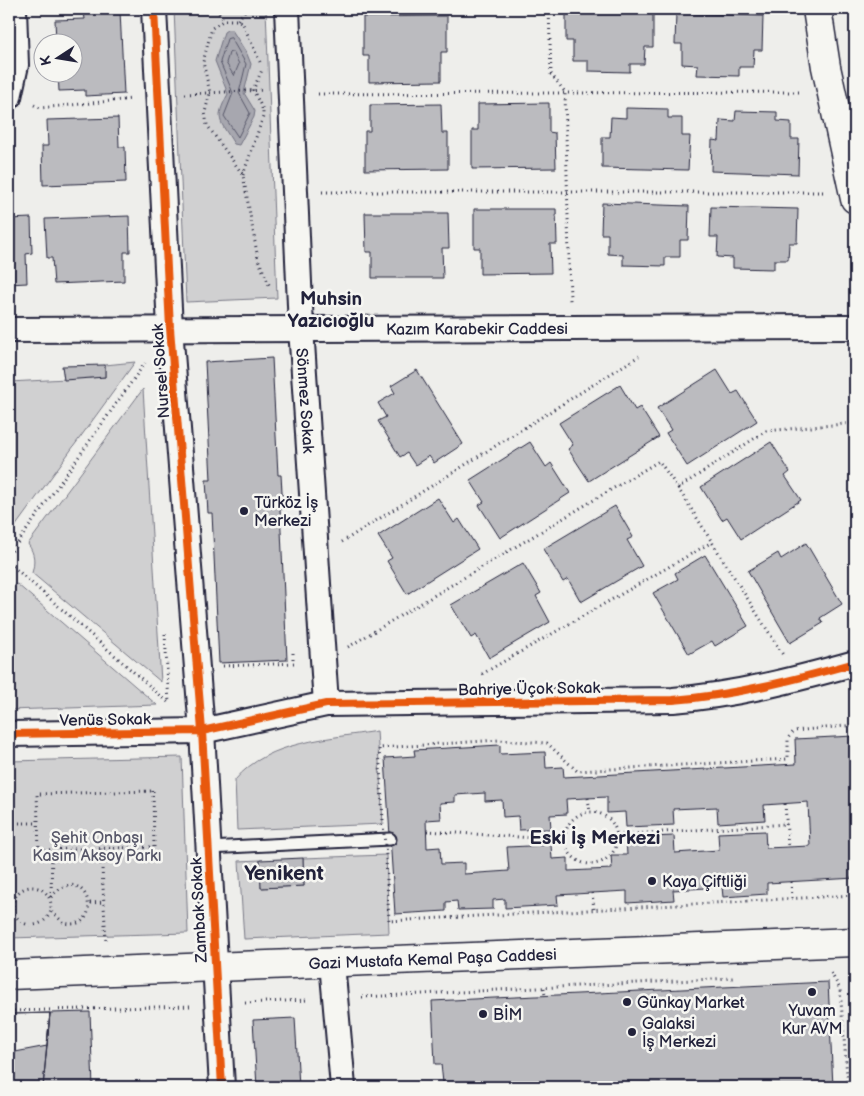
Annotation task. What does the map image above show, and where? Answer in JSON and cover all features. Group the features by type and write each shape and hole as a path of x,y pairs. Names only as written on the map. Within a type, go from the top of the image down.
{"street":[{"path":"10,94 16,65 14,9"},
{"name":"Nursel Sokak","path":"154,9 170,328 202,731"},
{"name":"Sönmez Sokak","path":"287,9 301,328 326,704"},
{"path":"817,9 832,92 855,196"},
{"name":"Kazım Karabekir Caddesi","path":"9,330 170,328 572,330 855,327"},
{"name":"Bahriye Üçok Sokak","path":"202,731 326,704 673,700 718,696 798,679 855,663"},
{"name":"Venüs Sokak","path":"9,734 202,731"},
{"name":"Zambak Sokak","path":"202,731 222,1087"},
{"name":"Gazi Mustafa Kemal Paşa Caddesi","path":"9,975 332,964 855,942"},
{"path":"332,964 343,1087"}],"lane":[{"path":"209,848 390,839"}],"path":[{"path":"216,9 224,20"},
{"path":"238,20 246,9"},
{"path":"550,9 551,74 565,92 572,330"},
{"path":"243,175 263,117 253,90 262,69 243,24 238,20 224,20 212,28 203,62 210,93 205,112 207,124 243,175 258,259 273,290"},
{"path":"10,94 40,108 158,96 253,90 290,94 832,92"},
{"path":"294,192 568,192 855,196"},
{"path":"9,555 170,328"},
{"path":"317,559 643,354"},
{"path":"678,488 766,431 855,423"},
{"path":"214,666 323,662 659,461 678,488 798,679"},
{"path":"481,674 712,542"},
{"path":"9,563 202,731"},
{"path":"293,644 294,663"},
{"path":"855,726 794,731 788,738 788,759 577,771 547,743 499,740 379,748 389,921 855,895"},
{"path":"781,759 782,765"},
{"path":"587,770 587,776"},
{"path":"153,791 154,847 39,850 38,823 37,794 153,791"},
{"path":"588,798 590,812"},
{"path":"785,804 788,847"},
{"path":"590,812 606,817 612,823 617,835 615,848 611,855 604,861 592,864 578,861 571,856 565,840 569,823 575,817 590,812"},
{"path":"9,824 38,823"},
{"path":"617,835 787,824"},
{"path":"427,831 565,840"},
{"path":"101,849 107,972"},
{"path":"51,898 60,888 72,886 84,891 90,903 87,915 77,923 64,923 52,912 51,898 52,850"},
{"path":"592,864 592,870"},
{"path":"791,882 792,898"},
{"path":"51,898 40,888 28,887 17,893 13,905 16,917 26,924 39,924 52,912"},
{"path":"592,893 594,909"},
{"path":"90,903 104,902"},
{"path":"822,974 832,973 840,989 848,1087"},
{"path":"9,1012 217,1005 742,978"},
{"path":"544,988 545,996"}],"green space":[{"path":"174,9 266,9 277,298 186,302"},
{"path":"135,362 12,531 9,531 9,382 105,377 105,365"},
{"path":"143,389 161,682 32,573 34,558 28,544"},
{"path":"17,584 157,705 9,710 9,587"},
{"path":"377,731 383,824 237,830 235,780 249,767 264,757 282,749 320,739"},
{"name":"Şehit Onbaşı Kasım Aksoy Parkı","path":"182,757 188,933 9,938 9,761"},
{"path":"386,855 389,933 244,939 239,861 260,860 261,888 304,886 303,858"}],"water":[{"path":"232,30 251,64 244,93 255,111 254,117 239,145 234,144 220,120 221,109 228,94 215,61 224,32"}],"building":[{"path":"566,10 653,12 653,47 645,47 644,64 630,64 630,72 588,71 588,61 573,61 573,41 566,41"},
{"path":"120,11 124,94 85,96 85,90 59,91 59,82 82,82 82,32 56,32 55,20 85,19 84,12"},
{"path":"676,13 763,16 762,50 754,50 753,67 739,67 739,76 697,75 698,65 682,64 682,44 675,44"},
{"path":"447,16 447,52 441,52 441,81 369,82 369,56 363,56 363,17"},
{"path":"549,103 549,132 555,133 556,168 472,169 472,130 478,130 478,104"},
{"path":"441,104 442,133 448,133 448,169 365,170 365,131 370,131 370,105"},
{"path":"626,108 668,109 668,118 682,118 682,136 690,136 688,170 602,168 602,137 610,137 611,117 626,118"},
{"path":"736,111 777,112 777,121 791,122 791,139 799,139 798,174 711,171 712,140 719,141 720,120 735,121"},
{"path":"118,118 119,147 125,147 126,182 43,185 42,146 48,146 47,120"},
{"path":"602,203 689,206 688,240 680,240 680,257 665,257 665,266 623,265 623,255 608,254 608,234 601,234"},
{"path":"711,207 798,209 797,243 789,243 788,260 774,260 774,269 733,268 733,258 717,257 718,237 710,237"},
{"path":"474,209 556,209 557,244 550,244 551,273 480,274 480,248 474,248"},
{"path":"365,213 448,213 449,248 442,248 443,278 372,278 372,252 366,252"},
{"path":"129,216 130,252 124,252 124,281 54,284 52,258 47,258 45,219"},
{"path":"31,218 32,253 26,254 27,283 9,284 9,219"},
{"name":"Türköz İş Merkezi","path":"272,358 278,475 281,475 283,509 280,509 287,660 219,663 212,513 208,513 206,480 211,480 205,362"},
{"path":"105,365 105,377 64,380 62,366"},
{"path":"417,370 463,444 434,463 429,456 415,465 407,453 400,457 378,421 386,417 378,403 395,393 391,386"},
{"path":"717,370 732,394 738,391 757,421 687,466 666,433 671,430 657,408"},
{"path":"620,385 635,410 640,407 659,437 589,481 568,449 573,445 559,423"},
{"path":"530,442 546,467 551,463 570,493 500,538 479,505 484,502 470,480"},
{"path":"771,442 790,472 785,476 801,500 741,539 727,517 722,520 701,487"},
{"path":"438,498 454,523 459,519 478,549 407,594 387,561 392,558 378,536"},
{"path":"615,506 633,537 627,540 642,566 581,602 568,579 563,582 543,549"},
{"path":"806,543 842,604 820,618 823,623 790,643 748,571 778,553 781,559"},
{"path":"705,555 748,626 715,646 712,641 689,654 653,593 678,579 675,573"},
{"path":"523,563 541,593 536,596 550,622 489,658 476,635 471,638 451,605"},
{"name":"Eski İş Merkezi","path":"854,736 855,878 767,883 767,894 723,897 722,887 673,890 674,900 627,903 627,891 557,895 558,905 505,908 505,899 493,900 493,909 458,910 457,901 446,902 446,911 395,914 385,758 415,756 414,750 500,745 500,754 545,752 546,768 563,767 564,777 796,764 795,739","holes":["485,793 485,801 502,800 503,817 518,816 519,830 551,829 550,815 567,814 566,799 607,797 607,813 625,812 626,827 674,825 673,809 717,807 718,823 765,820 764,805 808,802 810,846 766,848 765,831 718,833 719,850 675,853 674,836 626,838 627,855 611,855 612,869 568,871 568,858 552,859 551,845 507,847 509,871 464,874 464,863 441,864 440,847 427,848 426,820 441,819 440,803 455,802 455,795"]},
{"path":"303,858 304,886 261,888 260,860"},
{"name":"Galaksi İş Merkezi","path":"828,982 833,1087 446,1087 446,1083 443,1083 441,1064 435,1064 432,1001"},
{"path":"90,1012 93,1087 43,1087 50,1013"},
{"path":"50,1013 43,1087 9,1087 9,1014"},
{"path":"50,1013 47,1046 10,1053 14,1014"},
{"path":"295,1018 299,1087 257,1087 253,1020"}],"cycle path":[{"path":"154,9 170,328 202,731 222,1087"},
{"path":"9,734 202,731 326,704 673,700 765,686 855,663"}],"place":[{"name":"Türköz İş Merkezi","path":"244,511"},
{"name":"Kaya Çiftliği","path":"652,881"},
{"name":"Yuvam Kur AVM","path":"812,992"},
{"name":"Günkay Market","path":"627,1002"},
{"name":"BİM","path":"483,1014"},
{"name":"Galaksi İş Merkezi","path":"632,1032"}],"district":[{"name":"Muhsin Yazıcıoğlu","path":"331,309"},
{"name":"Eski İş Merkezi","path":"595,837"},
{"name":"Yenikent","path":"284,873"}]}
